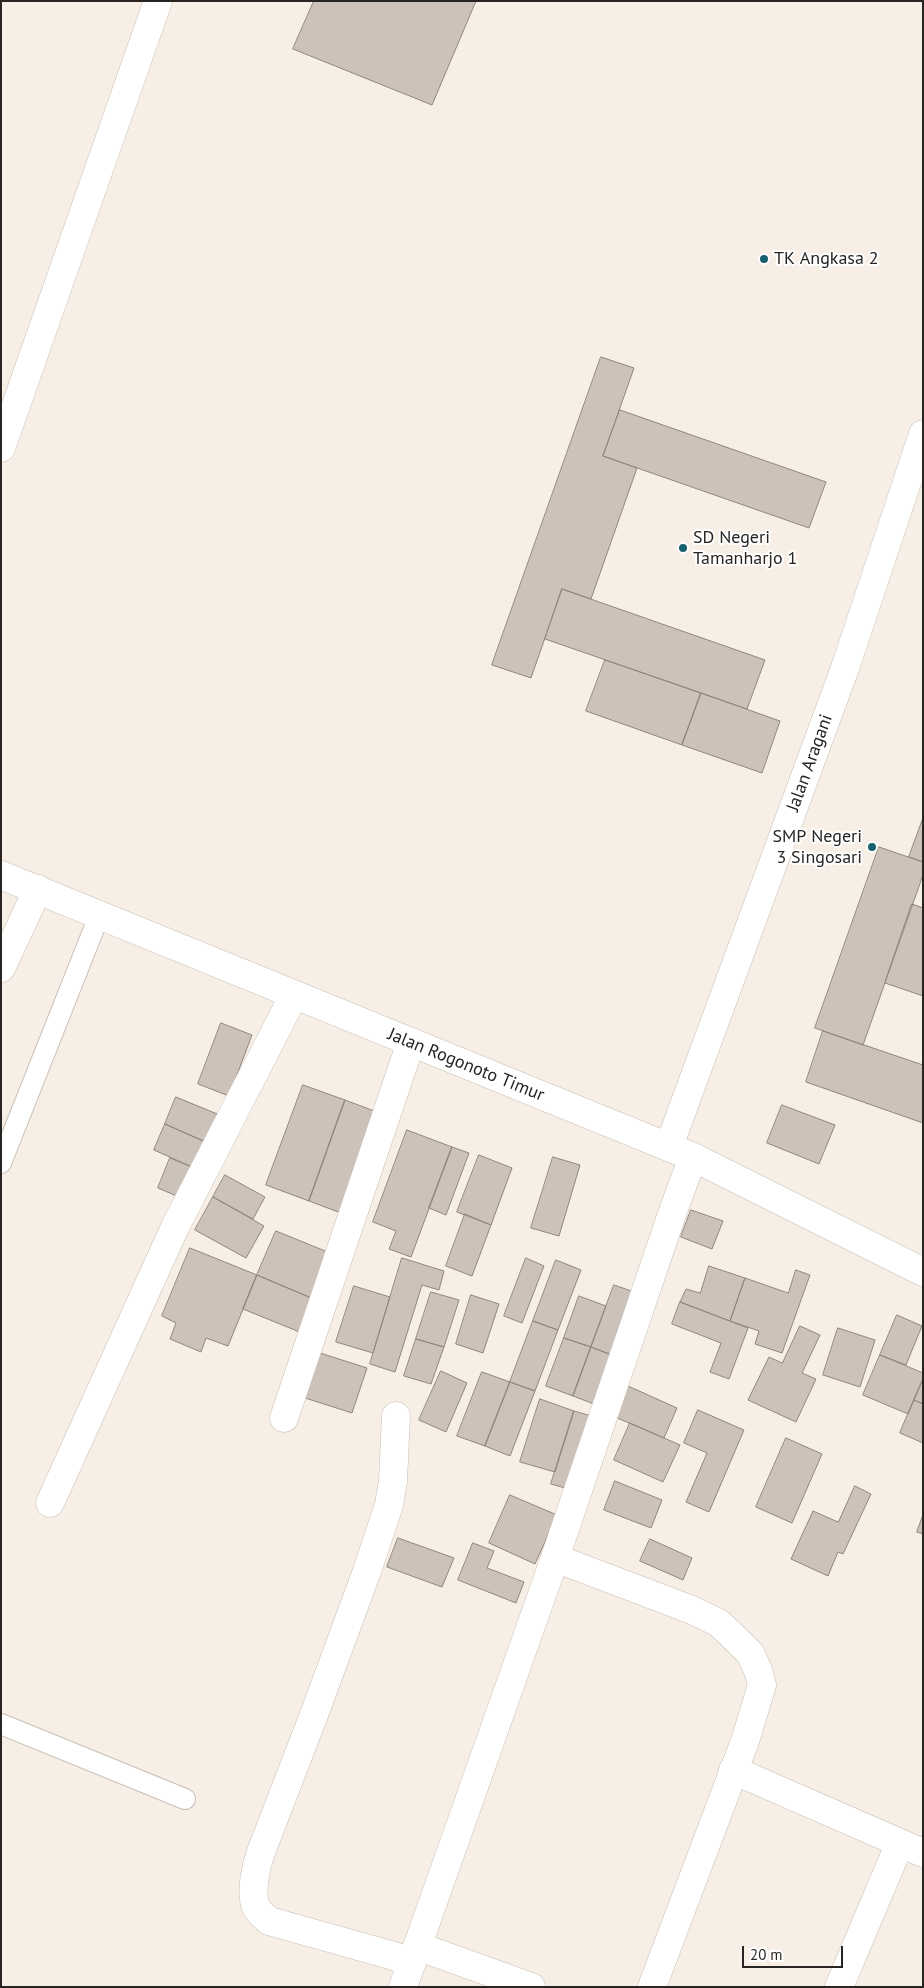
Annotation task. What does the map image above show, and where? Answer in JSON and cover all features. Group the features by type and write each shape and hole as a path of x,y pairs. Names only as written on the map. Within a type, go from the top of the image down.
{"street":[{"path":"1,448 158,1"},
{"name":"Jalan Aragani","path":"668,1146 845,668 923,434"},
{"name":"Jalan Rogonoto Timur","path":"1,875 694,1156 923,1272"},
{"path":"1,968 38,889"},
{"path":"50,1503 175,1227 294,995"},
{"path":"284,1418 411,1042"},
{"path":"411,1965 555,1558 673,1211 694,1156"},
{"path":"396,1416 395,1461 389,1505 364,1580 254,1873 256,1907 269,1921 411,1965 530,1987"},
{"path":"555,1558 692,1610 719,1623 750,1653 758,1670 762,1685 745,1741 652,1987"},
{"path":"733,1770 911,1848 840,1987"}],"lane":[{"path":"1,1163 99,916"},
{"path":"1,1724 185,1799"}],"building":[{"path":"314,1 476,1 432,105 293,49"},
{"path":"601,357 634,368 603,456 637,468 591,599 562,589 531,678 492,665"},
{"path":"620,410 826,482 809,528 603,456"},
{"path":"562,589 765,660 747,709 545,639"},
{"path":"605,660 701,693 682,745 586,711"},
{"path":"701,693 780,721 762,773 682,745"},
{"path":"923,818 923,862 909,857"},
{"path":"879,847 923,862 923,875 863,1045 815,1028"},
{"path":"912,904 923,908 923,996 885,983"},
{"path":"221,1023 252,1035 229,1096 198,1084"},
{"path":"823,1031 923,1065 923,1123 806,1082"},
{"path":"303,1085 345,1100 309,1201 266,1185"},
{"path":"176,1097 222,1116 210,1144 165,1124"},
{"path":"345,1100 377,1112 341,1213 309,1201"},
{"path":"782,1105 835,1125 819,1164 767,1143"},
{"path":"165,1124 210,1144 199,1170 154,1150"},
{"path":"407,1130 452,1147 411,1257 389,1249 396,1231 373,1222"},
{"path":"452,1147 469,1153 446,1215 429,1208"},
{"path":"479,1155 512,1168 491,1225 457,1212"},
{"path":"553,1157 580,1165 559,1236 531,1228"},
{"path":"170,1158 199,1170 186,1200 158,1188"},
{"path":"225,1175 265,1197 253,1219 213,1197"},
{"path":"213,1197 264,1226 246,1258 195,1230"},
{"path":"691,1210 723,1221 712,1249 681,1237"},
{"path":"465,1214 491,1225 472,1276 446,1266"},
{"path":"276,1231 335,1255 316,1300 257,1275"},
{"path":"190,1248 257,1275 228,1346 206,1338 201,1352 170,1339 176,1323 162,1316"},
{"path":"402,1258 444,1271 439,1290 422,1285 395,1372 370,1364"},
{"path":"526,1258 544,1266 522,1323 504,1316"},
{"path":"556,1260 581,1270 558,1330 533,1321"},
{"path":"709,1266 745,1278 730,1321 680,1302 686,1289 700,1293"},
{"path":"796,1270 810,1275 782,1353 755,1344 759,1331 730,1321 745,1278 788,1293"},
{"path":"257,1275 316,1300 302,1333 243,1309"},
{"path":"614,1285 640,1294 617,1357 591,1347"},
{"path":"354,1286 390,1297 373,1353 336,1342"},
{"path":"431,1292 459,1300 444,1347 416,1339"},
{"path":"471,1295 499,1304 483,1353 456,1344"},
{"path":"579,1296 606,1306 591,1347 564,1338"},
{"path":"680,1302 748,1328 729,1379 710,1372 721,1343 672,1324"},
{"path":"897,1315 922,1326 906,1365 880,1355"},
{"path":"533,1321 558,1330 535,1391 510,1382"},
{"path":"800,1326 820,1335 802,1373 816,1379 796,1422 748,1400 769,1357 782,1363"},
{"path":"838,1328 875,1340 860,1387 823,1375"},
{"path":"564,1338 591,1347 573,1396 546,1386"},
{"path":"416,1339 444,1347 431,1384 404,1376"},
{"path":"591,1347 617,1357 599,1406 573,1396"},
{"path":"317,1352 367,1368 352,1413 302,1397"},
{"path":"880,1355 923,1373 923,1379 908,1414 863,1395"},
{"path":"441,1371 467,1383 446,1432 419,1420"},
{"path":"482,1372 510,1382 485,1446 457,1436"},
{"path":"923,1379 923,1404 914,1400"},
{"path":"510,1382 535,1391 510,1456 485,1446"},
{"path":"628,1386 677,1408 664,1438 615,1417"},
{"path":"540,1399 574,1411 555,1472 520,1462"},
{"path":"914,1400 923,1404 923,1443 900,1433"},
{"path":"698,1410 744,1430 709,1512 686,1502 707,1453 684,1443"},
{"path":"574,1411 595,1417 572,1490 551,1484"},
{"path":"630,1423 680,1445 663,1482 614,1460"},
{"path":"786,1438 822,1454 792,1523 756,1507"},
{"path":"615,1481 662,1500 651,1528 604,1510"},
{"path":"855,1486 871,1494 843,1554 838,1552 828,1576 791,1559 813,1511 838,1522"},
{"path":"510,1495 557,1515 535,1564 489,1543"},
{"path":"923,1515 923,1534 917,1532"},
{"path":"398,1538 454,1558 442,1587 387,1567"},
{"path":"650,1539 692,1558 683,1580 640,1561"},
{"path":"473,1543 494,1551 487,1568 524,1582 516,1603 458,1580"}],"place":[{"name":"TK Angkasa 2","path":"764,259"},
{"name":"SD Negeri Tamanharjo 1","path":"683,548"},
{"name":"SMP Negeri 3 Singosari","path":"872,847"}]}
